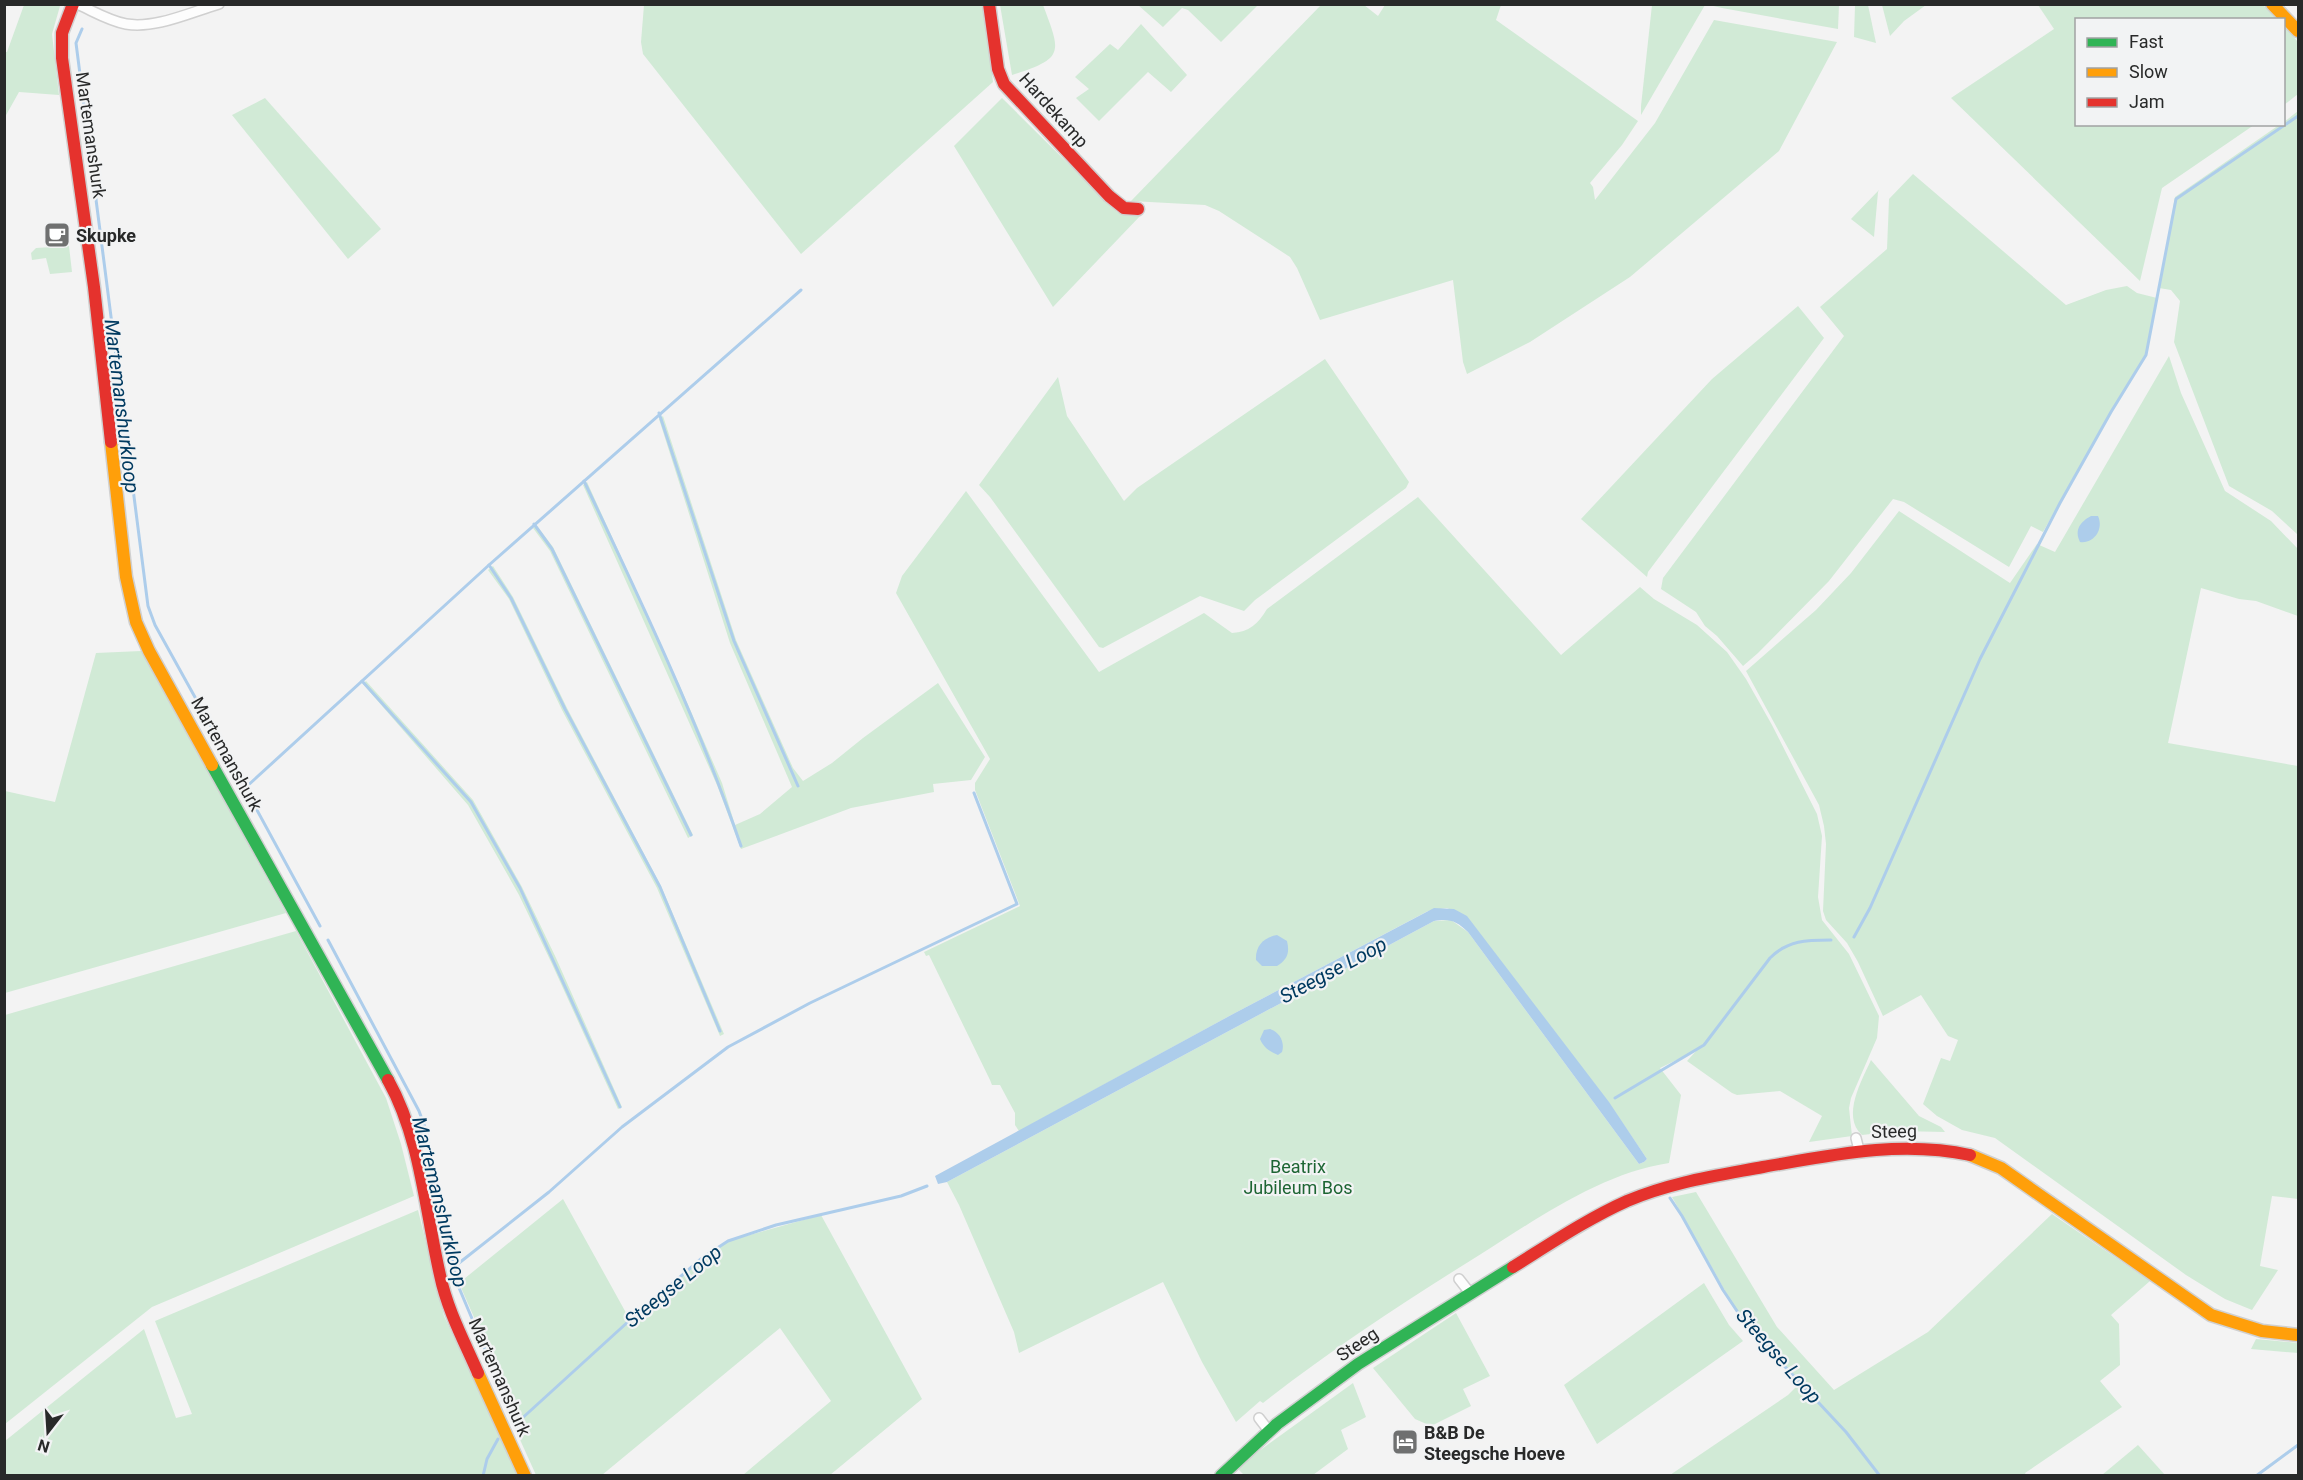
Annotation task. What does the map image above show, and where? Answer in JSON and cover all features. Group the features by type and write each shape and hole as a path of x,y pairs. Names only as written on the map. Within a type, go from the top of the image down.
{"street":[{"path":"75,4 116,21 139,24 159,21 219,4"},
{"name":"Martemanshurk","path":"75,4 62,33 62,58 94,287 126,577 136,622 149,651 225,789 396,1094 420,1168 440,1277 455,1321 525,1476"},
{"name":"Hardekamp","path":"988,4 998,69 1004,84 1109,196 1124,208 1138,209"},
{"path":"2272,4 2298,31"},
{"name":"Steeg","path":"1221,1476 1269,1431 1358,1364 1569,1232 1625,1202 1671,1184 1857,1144 1934,1149 1974,1156 2013,1176 2211,1315 2262,1331 2298,1335"},
{"path":"1459,1279 1470,1293"},
{"path":"1258,1418 1269,1431"}],"green space":[{"path":"56,4 60,6 52,34 59,95 19,92 5,117 5,52 7,52 24,5"},
{"path":"1882,4 1926,5 1904,21 1890,36"},
{"path":"644,5 984,5 993,82 801,254 643,54 641,42"},
{"path":"1000,5 1043,5 1055,44 1050,58 1042,64 1012,75"},
{"path":"1138,5 1258,5 1221,42 1188,10 1182,8 1163,27"},
{"path":"1321,5 1364,5 1378,16 1385,5 1501,5 1496,20 1638,121 1622,145 1590,183 1595,200 1655,123 1714,20 1837,42 1779,151 1630,277 1530,342 1467,374 1463,362 1453,280 1320,320 1290,257 1219,211 1205,205 1131,201"},
{"path":"1652,5 1705,5 1641,115 1641,106"},
{"path":"1709,5 1839,5 1838,29 1722,8"},
{"path":"1855,5 1868,5 1876,43 1854,37"},
{"path":"2038,5 2263,5 2277,18 2075,18 2075,126 2253,126 2162,188 2140,281 1951,98 2054,29"},
{"path":"1141,24 1187,75 1171,92 1148,72 1099,121 1076,98 1089,89 1075,77 1110,44 1118,50"},
{"path":"2285,27 2298,42 2298,94 2285,104"},
{"path":"265,98 381,229 348,259 232,115"},
{"path":"1002,98 1117,212 1129,216 1142,214 1053,307 954,146"},
{"path":"2298,111 2297,534 2272,511 2229,486 2174,342 2180,301 2171,290 2159,288 2175,197 2278,126 2285,126 2285,121"},
{"path":"1913,174 2066,305 2106,290 2127,286 2137,293 2157,298 2147,354 2112,410 2043,532 2031,526 2009,567 1904,502 1893,499 1829,581 1743,666 1717,636 1705,626 1696,612 1661,589 1663,578 1844,336 1820,307 1887,249 1889,199"},
{"path":"1879,190 1878,192 1874,237 1851,219"},
{"path":"69,246 72,272 50,274 46,258 32,260 31,253 36,248"},
{"path":"1798,306 1824,338 1648,572 1647,577 1581,519 1712,379"},
{"path":"2169,356 2181,393 2225,491 2271,521 2298,549 2298,616 2256,601 2239,599 2201,588 2168,743 2298,766 2298,1199 2272,1196 2260,1266 2278,1270 2252,1310 2225,1299 2186,1275 1995,1138 1962,1130 1937,1116 1923,1104 1941,1058 1950,1061 1958,1040 1948,1036 1921,995 1883,1016 1847,943 1826,920 1823,911 1826,844 1819,805 1746,671 1816,610 1851,573 1899,511 2010,583 2037,544 2055,552"},
{"path":"1325,359 1409,482 1406,488 1255,600 1244,611 1200,596 1103,648 1099,647 979,485 1058,377 1067,416 1124,501 1137,488"},
{"path":"663,416 736,640 793,768 803,781 832,763 938,683 985,757 971,780 933,784 934,792 851,808 741,849 717,785 583,485 587,482 679,684 722,783 735,825 760,814 792,787 730,643 659,419"},
{"name":"Beatrix Jubileum Bos","path":"966,491 1099,672 1204,613 1232,633 1248,629 1260,619 1267,609 1418,497 1561,655 1640,587 1654,599 1697,625 1727,652 1746,679 1817,814 1822,836 1818,897 1822,920 1849,954 1879,1016 1877,1038 1851,1098 1849,1108 1852,1136 1809,1142 1822,1116 1780,1091 1737,1095 1732,1093 1687,1061 1697,1050 1660,1068 1681,1095 1669,1163 1619,1176 1548,1212 1370,1326 1263,1403 1260,1401 1236,1422 1202,1362 1163,1282 1019,1353 1014,1332 947,1182 1434,921 1451,920 1468,932 1639,1164 1647,1159 1609,1103 1467,917 1447,908 1428,911 1019,1131 1015,1125 1015,1113 1000,1085 992,1085 929,955 926,956 924,952 1020,906 975,790 975,783 990,759 896,593 902,576"},
{"path":"537,526 553,547 693,835 688,838 550,551 533,528"},
{"path":"493,566 513,597 567,708 661,886 724,1034 720,1036 657,888 562,710 509,599 488,570"},
{"path":"141,651 286,913 5,993 5,791 55,802 96,653"},
{"path":"366,681 473,800 522,887 622,1107 618,1109 519,895 468,805 363,684"},
{"path":"296,931 386,1098 414,1196 152,1307 5,1424 5,1015"},
{"path":"1871,1060 1919,1116 1941,1127 1945,1132 1898,1131 1862,1135 1853,1118 1853,1108"},
{"path":"1696,1192 1777,1327 1834,1390 1928,1332 2052,1214 2150,1281 2111,1315 2119,1324 2120,1365 2100,1381 2122,1407 2025,1473 2026,1475 1670,1475 1788,1395 1800,1383 1747,1326 1737,1312 1672,1197"},
{"path":"563,1199 630,1320 702,1258 728,1241 821,1215 922,1399 830,1475 743,1475 831,1401 780,1328 602,1475 536,1475 512,1422 505,1388 459,1283"},
{"path":"418,1210 444,1316 520,1476 5,1476 5,1441 144,1329 176,1418 192,1414 155,1321"},
{"path":"1704,1283 1729,1325 1743,1341 1597,1444 1564,1385"},
{"path":"1456,1313 1490,1376 1463,1389 1471,1406 1431,1426 1415,1419 1373,1368"},
{"path":"2256,1339 2298,1343 2298,1353 2251,1349"},
{"path":"1353,1383 1366,1417 1341,1430 1348,1449 1313,1475 1244,1475 1238,1469 1259,1451"},
{"path":"2138,1445 2165,1475 2102,1475"}],"water":[{"path":"2091,516 2098,516 2099,530 2090,541 2080,542 2079,527"},
{"path":"1434,908 1454,909 1467,916 1609,1102 1647,1159 1644,1162 1639,1164 1468,932 1456,923 1444,920 1434,921 947,1182 938,1184 935,1176"},
{"path":"1277,935 1287,941 1287,956 1277,966 1262,966 1256,960 1257,950 1264,940"},
{"path":"1270,1029 1279,1035 1282,1042 1283,1049 1278,1055 1267,1049 1260,1039 1264,1030"}],"waterway":[{"name":"Martemanshurkloop","path":"82,29 76,43 148,606 155,625 232,764"},
{"path":"2285,125 2298,116"},
{"path":"1854,937 1870,908 1980,659 2060,503 2146,355 2176,199 2283,126"},
{"path":"320,926 245,788 489,565 801,290"},
{"path":"659,413 734,641 798,786"},
{"path":"584,481 687,707 741,846"},
{"path":"534,524 552,549 691,835"},
{"path":"489,565 511,598 565,709 660,887 720,1031"},
{"path":"362,681 471,802 520,888 620,1107"},
{"path":"454,1267 549,1192 622,1127 728,1047 810,1003 1017,904 974,793"},
{"name":"Martemanshurkloop","path":"328,940 419,1111 426,1130 457,1283 508,1404"},
{"path":"1615,1098 1704,1045 1770,958 1777,952 1798,942 1831,940"},
{"name":"Steegse Loop","path":"518,1422 630,1320 702,1258 728,1241 776,1225 901,1196 927,1186"},
{"name":"Steegse Loop","path":"1670,1198 1723,1290 1747,1326 1846,1432 1880,1476"},
{"name":"Steegse Loop","path":"483,1476 487,1459 498,1439"},
{"name":"Steegse Loop","path":"2256,1476 2298,1445"}],"traffic: fast":[{"path":"212,765 388,1080"},
{"path":"1221,1476 1277,1424 1358,1364 1513,1267"}],"traffic: slow":[{"path":"2272,4 2298,31"},
{"path":"111,442 126,577 136,622 149,651 212,765"},
{"path":"1970,1155 2001,1168 2211,1315 2262,1331 2298,1335"},
{"path":"478,1373 525,1476"}],"traffic: jam":[{"path":"73,4 62,33 62,58 94,287 111,442"},
{"path":"989,4 998,69 1004,84 1109,196 1124,208 1138,209"},
{"path":"388,1080 408,1126 415,1150 443,1288 456,1325 478,1373"},
{"path":"1513,1267 1612,1208 1644,1194 1677,1184 1789,1162 1866,1151 1918,1149 1970,1155"}],"place":[{"name":"Skupke","path":"57,235"},
{"name":"B&B De Steegsche Hoeve","path":"1405,1442"}]}
